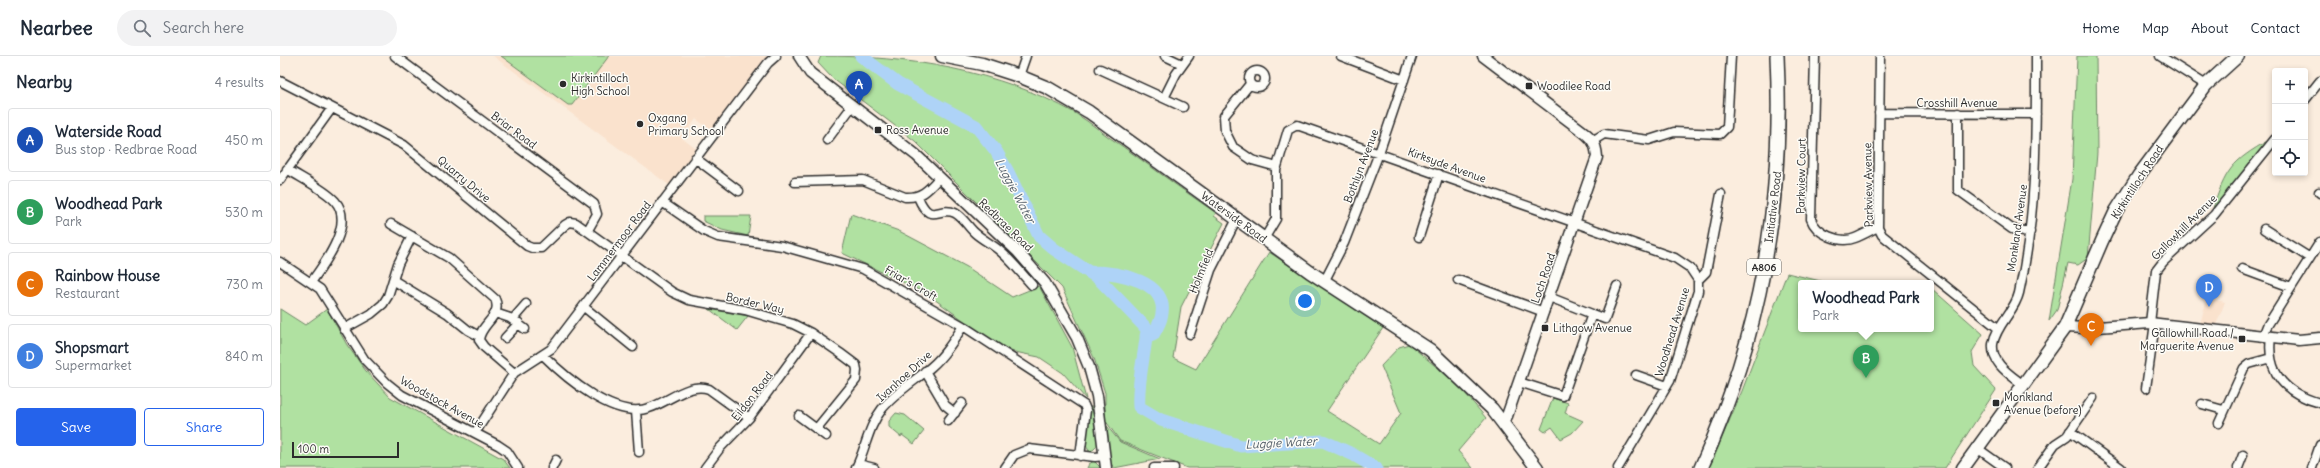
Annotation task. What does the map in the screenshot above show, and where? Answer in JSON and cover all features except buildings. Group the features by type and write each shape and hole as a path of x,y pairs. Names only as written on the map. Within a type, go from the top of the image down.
{"main road":[{"name":"Waterside Road","path":"942,56 982,64 1019,76 1053,91 1089,112 1324,282 1430,350 1502,421 1537,468"},
{"name":"Initiative Road","path":"1701,468 1725,413 1738,375 1750,333 1766,260 1773,219 1778,162 1777,56"},
{"name":"Kirkintilloch Road","path":"1963,468 2065,326 2116,211 2166,136 2206,85 2238,56"},
{"path":"1968,468 1974,452"}],"street":[{"name":"Briar Road","path":"395,56 594,204 597,214 588,230"},
{"name":"Lammermoor Road","path":"475,433 514,373 544,355 551,349 695,158 768,63 776,56"},
{"name":"Redbrae Road","path":"799,56 810,73 854,105 904,145 940,178 1018,252 1046,283 1063,311 1089,367 1097,396 1106,468"},
{"path":"1019,76 1026,56"},
{"path":"1165,56 1182,64"},
{"path":"1164,98 1182,64 1189,56"},
{"path":"1341,56 1404,80"},
{"name":"Bothlyn Avenue","path":"1324,282 1344,243 1379,153 1412,56"},
{"path":"1483,56 1594,140 1604,134 1649,140 1674,132 1720,134 1727,127 1731,56"},
{"name":"Parkview Court","path":"1815,56 1811,219 1814,226 1821,233 1847,240 1855,238 1878,227"},
{"name":"Parkview Avenue","path":"1880,56 1878,113 1878,227 1882,235 1999,329"},
{"name":"Monkland Avenue","path":"2022,384 2004,370 1994,356 1993,343 1999,329 2015,305 2019,294 2030,232 2035,180 2036,56"},
{"path":"2160,56 2206,85"},
{"path":"1100,69 1183,107"},
{"name":"Quarry Drive","path":"280,81 382,132 408,148 527,246 532,248 541,248 570,222 576,223 588,230 622,254"},
{"path":"2308,96 2320,81"},
{"path":"1250,84 1224,116 1225,131 1233,147 1252,160 1277,167"},
{"path":"826,140 854,105"},
{"path":"280,180 332,108"},
{"name":"Crosshill Avenue","path":"1878,113 2036,114"},
{"path":"1958,114 1958,190 2012,229 2030,232"},
{"name":"Kirksyde Avenue","path":"1264,238 1276,219 1277,167 1288,130 1297,125 1675,258 1690,268 1698,280"},
{"name":"Loch Road","path":"1502,421 1507,416 1597,157 1594,140"},
{"name":"Gallowhill Avenue","path":"2146,388 2156,271 2163,262 2214,215 2274,140"},
{"path":"695,158 739,191"},
{"path":"287,169 335,200 342,212 342,224 332,252 312,281"},
{"path":"1418,237 1439,174"},
{"path":"795,182 863,180 905,197 918,197 928,191 940,178"},
{"name":"Woodhead Avenue","path":"1618,468 1667,386 1698,291 1698,280 1706,272 1722,194"},
{"path":"918,197 924,209 929,212 935,214 951,212 959,216 978,235 1001,252 1032,285"},
{"name":"Friar's Croft","path":"662,202 704,231 718,237 782,246 863,269 964,326 1084,405 1086,410 1080,456"},
{"name":"Holmfield","path":"1190,334 1211,270 1237,219"},
{"path":"392,224 449,258 491,295 497,303 495,313 480,336"},
{"path":"2264,229 2310,258"},
{"path":"344,329 371,314 383,304 394,280 398,264 412,236"},
{"path":"2320,242 2291,287 2267,336 2270,358 2281,381 2291,392 2305,399 2320,403"},
{"name":"Border Way","path":"622,254 655,280 689,300 773,317 811,333 851,361 857,370 856,380 817,428"},
{"name":"Woodstock Avenue","path":"280,262 312,281 329,300 344,329 364,359 387,383 402,395 507,451 518,468"},
{"path":"2242,269 2291,287"},
{"path":"394,280 447,313 468,330 480,336 484,347 514,373"},
{"path":"1458,280 1544,312"},
{"path":"1549,297 1605,319 1617,286"},
{"path":"505,338 519,324 526,304"},
{"path":"584,307 633,347"},
{"path":"495,313 519,324"},
{"path":"1519,382 1563,396 1592,314"},
{"path":"2065,326 2085,328 2152,323 2299,340 2320,338"},
{"name":"Ivanhoe Drive","path":"857,466 868,434 883,408 908,384 942,356 964,326"},
{"name":"Eildon Road","path":"705,468 720,448 749,418 811,333"},
{"path":"544,355 552,364 596,397 620,408 636,411 649,408 688,390 702,387 709,389 749,418"},
{"path":"2219,424 2223,410 2234,393 2244,368 2249,364 2270,358"},
{"path":"925,371 945,405 955,412"},
{"path":"1636,374 1667,386"},
{"path":"2038,468 2056,444 2070,431 2093,398"},
{"path":"948,421 962,403"},
{"path":"2202,404 2223,410"},
{"path":"636,411 639,452"},
{"path":"799,416 826,436"},
{"path":"2070,431 2121,468"},
{"path":"2312,468 2320,445"},
{"path":"1005,468 1014,455 1029,449 1080,456 1105,456"},
{"path":"1974,452 2005,468"},
{"path":"2238,468 2242,455"},
{"path":"552,468 556,460"},
{"path":"857,466 874,468"},
{"path":"1154,468 1174,468"}],"shaded area":[{"name":"Oxgang Primary School","path":"493,56 768,56 711,130 696,119 682,138 696,149 669,185"},
{"path":"2207,298 2225,302 2216,325 2200,324"}],"green space":[{"name":"Kirkintilloch High School","path":"501,56 609,56 572,105 568,105"},
{"path":"821,56 887,59 952,68 1015,86 1046,98 1075,113 1216,213 1214,216 1224,223 1181,307 1173,358 1196,369 1269,252 1383,328 1327,411 1379,444 1401,413 1381,366 1399,347 1409,344 1459,386 1486,418 1458,451 1473,468 1187,468 1120,441 1105,420 1105,393 1094,358 1062,288 915,141 832,78 818,63"},
{"path":"2077,56 2096,56 2097,153 2088,258 2078,265 2068,263 2057,310 2049,321 2072,179"},
{"path":"2269,140 2214,213 2212,211 2221,185 2232,168 2246,154"},
{"path":"851,214 899,231 967,267 1012,297 1039,286 1072,347 1086,399 1063,373 1039,357 1005,350 927,294 842,253"},
{"path":"703,216 751,216 748,236 722,230 703,221"},
{"path":"1787,273 1816,280 1798,280 1798,332 1934,332 1934,291 1983,334 1972,352 1974,366 1996,390 1945,468 1709,468 1742,391"},
{"path":"280,309 305,325 327,309 347,345 366,371 390,397 503,459 510,468 280,468"},
{"path":"709,309 748,316 737,330"},
{"path":"1553,398 1568,403 1565,413 1583,421 1572,433 1561,439 1552,427 1545,432 1541,429"},
{"path":"1088,407 1092,407 1098,445 1093,450 1089,451 1085,443"},
{"path":"896,413 905,415 924,431 914,444 902,435 901,437 889,427 889,421"},
{"path":"1107,426 1120,442 1160,459 1114,468 1110,462"},
{"path":"1094,461 1101,468 1087,468 1089,464"}],"waterway":[{"name":"Luggie Water","path":"861,56 898,84 976,126 996,151 1008,172 1039,236 1054,249 1098,278 1147,329 1140,378 1139,407 1161,420 1241,446 1323,441 1352,454 1376,468"},
{"name":"Luggie Water","path":"1090,272 1113,274 1139,281 1150,287 1158,295 1162,305 1159,324 1153,335 1146,336"}],"place":[{"name":"Kirkintilloch High School","path":"563,84"},
{"name":"Woodilee Road","path":"1529,86"},
{"name":"Waterside Road","path":"859,104"},
{"name":"Oxgang Primary School","path":"640,124"},
{"name":"Ross Avenue","path":"878,130"},
{"name":"Shopsmart","path":"2209,307"},
{"name":"Lithgow Avenue","path":"1545,328"},
{"name":"Gallowhill Road / Marguerite Avenue","path":"2242,339"},
{"name":"Rainbow House","path":"2091,346"},
{"name":"Woodhead Park","path":"1866,378"},
{"name":"Monkland Avenue (before)","path":"1996,403"}]}
